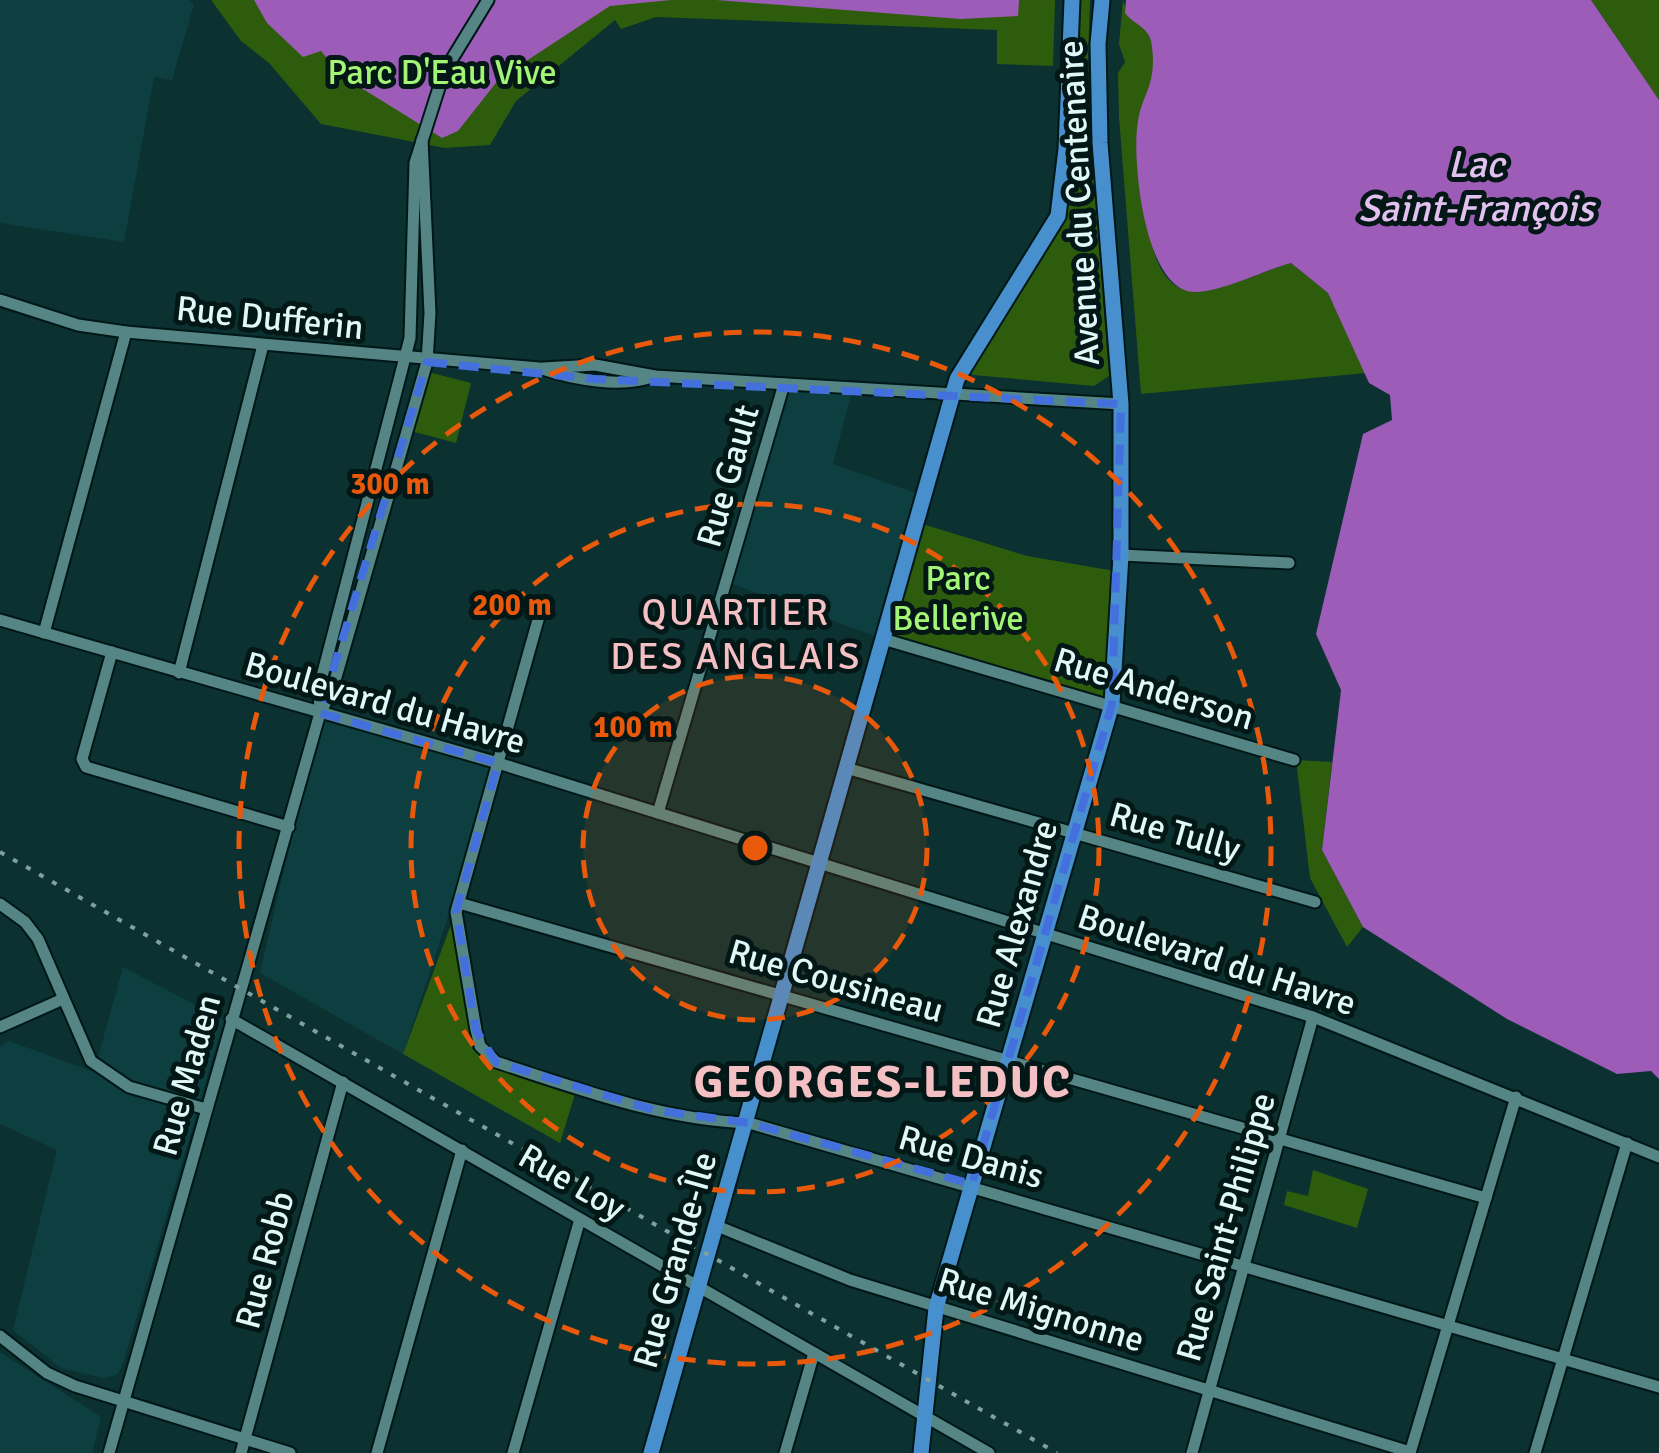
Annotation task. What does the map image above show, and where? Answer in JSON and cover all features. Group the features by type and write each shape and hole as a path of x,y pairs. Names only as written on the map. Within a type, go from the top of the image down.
{"main road":[{"name":"Avenue du Centenaire","path":"954,392 973,348 1030,268 1058,216 1066,150 1072,0"},
{"name":"Avenue du Centenaire","path":"1102,0 1098,44 1100,143 1121,404"},
{"name":"Rue Grande-Île","path":"652,1453 954,392"},
{"name":"Rue Alexandre","path":"921,1453 928,1417 936,1308 1112,704 1121,555 1121,404"}],"street":[{"name":"Rue Maden","path":"320,712 318,688 405,359 414,298 411,185 423,134 444,72 488,0"},
{"name":"Rue Maden","path":"108,1453 320,712 332,691 427,362 430,313 423,134"},
{"name":"Rue Dufferin","path":"0,300 78,325 126,332 427,362 539,368 596,366 655,376 1121,404"},
{"path":"44,633 126,332"},
{"path":"179,673 263,345"},
{"name":"Rue Gault","path":"658,813 784,384"},
{"path":"1121,555 1289,563"},
{"name":"Rue Danis","path":"543,602 459,903 458,925 476,1030 487,1055 654,1110 723,1124 745,1123 972,1184 1659,1387"},
{"name":"Boulevard du Havre","path":"0,620 498,763 1313,1017 1659,1157"},
{"name":"Rue Anderson","path":"883,639 1294,760"},
{"path":"112,652 82,759 86,767 289,827"},
{"name":"Rue Tully","path":"846,768 1316,902"},
{"name":"Rue Cousineau","path":"459,903 1486,1198"},
{"path":"0,904 26,922 38,939 92,1061 107,1076 129,1087 206,1110"},
{"path":"0,1027 63,999"},
{"name":"Rue Saint-Philippe","path":"1192,1453 1313,1017"},
{"name":"Rue Loy","path":"231,1019 989,1453"},
{"name":"Rue Robb","path":"242,1447 343,1082"},
{"path":"1410,1452 1516,1097"},
{"path":"1536,1453 1627,1143"},
{"path":"378,1453 462,1150"},
{"path":"514,1453 580,1219"},
{"name":"Rue Mignonne","path":"717,1226 850,1280 1410,1452"},
{"path":"0,1336 47,1373 242,1447 290,1453"},
{"path":"785,1453 814,1352"}],"highlighted area":[{"path":"427,362 594,379 1121,404 1112,704 972,1184 749,1123 654,1110 496,1062 476,1030 456,912 498,763 320,713"}],"shaded area":[{"path":"0,0 189,0 194,4 172,80 154,77 124,242 0,223"},
{"path":"784,384 853,387 833,464 924,496 883,639 727,582"},
{"path":"320,713 498,763 403,1054 260,973"},
{"path":"123,967 224,1020 122,1367 117,1375 103,1378 61,1368 13,1330 57,1150 0,1124 0,1047 9,1041 94,1072"},
{"path":"0,1352 101,1417 92,1453 0,1453"}],"green space":[{"name":"Parc D'Eau Vive","path":"211,0 1055,0 1053,66 997,64 997,30 656,17 621,29 615,20 516,101 490,145 445,148 321,124 269,63 241,41"},
{"path":"1076,0 1090,0 1087,87 1109,376 1094,386 973,375 968,370 1062,220"},
{"path":"1123,0 1146,30 1154,54 1154,72 1146,95 1144,175 1151,240 1160,266 1174,284 1194,291 1229,285 1291,263 1328,293 1366,373 1141,394 1119,117 1118,73 1125,62 1119,44"},
{"path":"1591,0 1659,0 1659,100"},
{"path":"428,372 471,383 456,443 411,431"},
{"name":"Parc Bellerive","path":"916,522 1027,556 1115,571 1107,702 883,639"},
{"path":"1296,760 1332,762 1322,850 1363,927 1347,947 1310,878"},
{"path":"459,903 472,1049 575,1094 560,1143 403,1054"},
{"path":"1313,1170 1368,1189 1357,1228 1284,1205 1287,1191 1308,1196"}],"water":[{"path":"254,0 671,0 610,6 499,79 458,131 442,138 342,76 321,51 303,57 267,23"},
{"path":"716,0 1019,0 1018,16 961,19"},
{"name":"Lac Saint-François","path":"1126,0 1591,0 1659,100 1659,1079 1651,1071 1617,1074 1507,1019 1363,927 1322,850 1341,690 1316,634 1363,434 1392,420 1390,395 1369,383 1328,293 1291,263 1195,292 1178,287 1164,272 1146,224 1137,170 1137,129 1152,73 1152,47 1145,31 1125,13"}],"railway":[{"path":"0,852 1057,1453"}],"district":[{"name":"QUARTIER DES ANGLAIS","path":"736,634"},
{"name":"GEORGES-LEDUC","path":"883,1082"}]}
